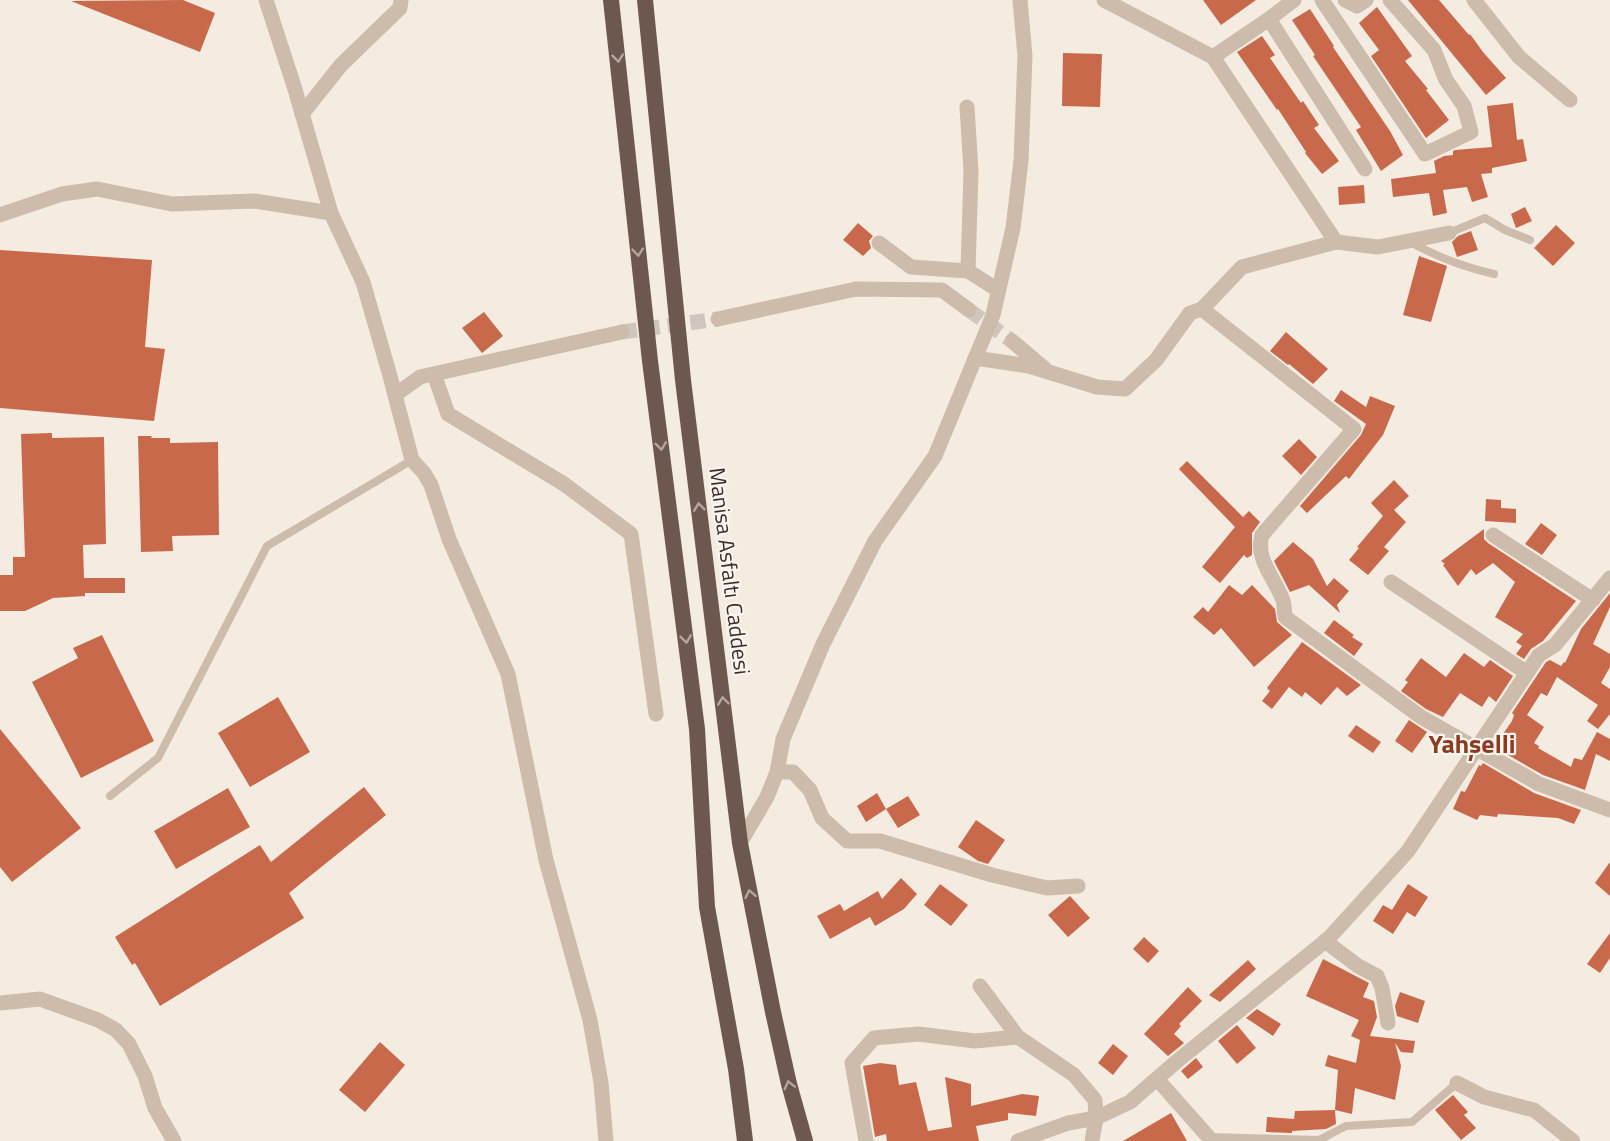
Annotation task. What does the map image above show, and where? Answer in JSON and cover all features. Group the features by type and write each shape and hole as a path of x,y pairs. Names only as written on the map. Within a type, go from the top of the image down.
{"highway":[{"path":"611,0 650,361 697,729 707,907 736,1070 745,1141"},
{"name":"Manisa Asfaltı Caddesi","path":"645,0 683,380 740,843 773,1012 789,1084 805,1141"}],"street":[{"path":"266,0 331,213 363,282 412,460 431,485 449,539 508,674 546,860 590,1020 601,1083 606,1141"},
{"path":"302,114 341,65 400,8 401,0"},
{"path":"740,843 767,797 777,772 783,739 823,644 875,541 936,456 993,315 1013,228 1021,161 1025,56 1020,0"},
{"path":"1104,0 1214,57 1336,242"},
{"path":"1214,57 1294,0"},
{"path":"1322,0 1425,154 1472,132 1464,106 1446,80 1434,50 1390,0"},
{"path":"1345,0 1357,6 1366,0"},
{"path":"1474,0 1519,57 1570,100"},
{"path":"1269,20 1365,169"},
{"path":"967,107 971,171 968,271"},
{"path":"0,215 62,194 97,189 172,204 254,201 331,213"},
{"path":"975,358 1029,366 1097,387 1125,389 1156,360 1190,313 1202,309 1242,267 1336,242 1378,247 1449,233"},
{"path":"879,243 911,267 968,271 998,290"},
{"path":"718,319 856,289 942,290 969,310"},
{"path":"1202,309 1354,429 1262,535 1259,547 1283,600 1284,617 1421,717 1539,784 1610,810"},
{"path":"395,395 420,377 622,332"},
{"path":"1012,341 1050,373"},
{"path":"434,374 448,414 564,484 630,534 656,714"},
{"path":"1493,535 1593,600"},
{"path":"1018,1141 1068,1123 1096,1118 1130,1102 1325,941 1408,851 1539,655 1555,645 1610,578"},
{"path":"1390,582 1527,672"},
{"path":"777,772 793,772 810,790 822,818 847,841 880,842 992,875 1047,888 1078,886"},
{"path":"1325,941 1358,966 1377,976 1382,988 1388,1023"},
{"path":"980,986 1018,1037 1074,1075 1095,1100 1096,1118 1092,1141"},
{"path":"0,1003 46,1000 98,1020 116,1030 129,1044 145,1076 155,1108 174,1141"},
{"path":"866,1141 852,1063 874,1038 918,1034 975,1041 1018,1037"},
{"path":"1160,1077 1211,1139"},
{"path":"1457,1083 1484,1097 1534,1110 1573,1141"}],"lane":[{"path":"1449,233 1485,218 1505,231 1530,240"},
{"path":"1408,241 1466,267 1494,274"},
{"path":"110,796 158,758 186,708 267,546 412,460"},
{"path":"1211,1139 1319,1140 1346,1126 1412,1122 1457,1083"}],"building":[{"path":"183,0 215,13 200,52 71,1"},
{"path":"1203,0 1256,0 1221,25"},
{"path":"1408,0 1439,0 1506,78 1486,95"},
{"path":"1377,7 1412,56 1405,61 1449,120 1426,138 1371,56 1379,50 1359,23"},
{"path":"1310,9 1390,131 1403,155 1381,171 1356,130 1361,127 1313,56 1315,55 1292,20"},
{"path":"1262,36 1275,55 1270,58 1301,103 1303,101 1319,125 1314,128 1339,161 1322,174 1305,153 1278,109 1237,52"},
{"path":"1063,53 1102,54 1100,107 1062,106"},
{"path":"1513,103 1517,140 1523,139 1527,161 1492,168 1492,173 1481,174 1488,197 1472,202 1467,187 1443,190 1447,213 1433,216 1429,193 1393,197 1391,179 1436,173 1434,161 1453,155 1455,150 1492,147 1487,106"},
{"path":"1364,185 1365,203 1339,205 1338,187"},
{"path":"1525,207 1532,221 1516,228 1511,214"},
{"path":"858,223 873,236 869,241 871,248 863,256 843,240"},
{"path":"1556,225 1575,243 1553,266 1534,248"},
{"path":"1471,231 1478,250 1457,257 1452,242 1458,236"},
{"path":"0,250 152,260 145,347 165,349 154,421 0,408"},
{"path":"1419,256 1447,266 1431,322 1403,315"},
{"path":"484,312 503,336 482,353 462,328"},
{"path":"1286,332 1328,369 1313,384 1270,351"},
{"path":"1341,390 1366,407 1370,396 1395,406 1383,435 1349,479 1346,476 1307,513 1300,506 1361,435 1366,424 1334,401"},
{"path":"52,433 52,438 104,437 106,544 83,545 84,578 125,578 125,593 85,593 85,596 53,598 25,611 0,611 0,575 13,575 13,557 25,557 21,434"},
{"path":"138,436 170,438 170,443 218,442 219,535 172,536 173,551 141,552"},
{"path":"1299,439 1317,457 1301,475 1282,456"},
{"path":"1187,461 1243,517 1249,511 1260,522 1252,533 1252,555 1247,558 1244,555 1220,583 1202,567 1235,527 1179,469"},
{"path":"1394,480 1409,496 1394,510 1406,522 1384,547 1389,551 1368,575 1349,560 1383,516 1371,503"},
{"path":"1486,499 1501,500 1501,508 1516,509 1516,523 1485,521"},
{"path":"1541,523 1557,535 1542,555 1525,544"},
{"path":"1484,529 1484,539 1488,543 1576,601 1543,641 1531,649 1524,659 1516,654 1522,646 1516,642 1523,634 1495,617 1515,582 1493,563 1476,575 1471,569 1458,586 1441,561"},
{"path":"1293,542 1313,559 1327,586 1334,578 1349,591 1337,605 1340,613 1309,585 1290,592 1274,561"},
{"path":"1229,585 1242,595 1252,585 1275,609 1277,622 1292,635 1254,667 1221,628 1214,635 1193,617 1203,607 1208,612"},
{"path":"1610,593 1610,607 1593,644 1610,654 1610,667 1601,683 1610,689 1610,714 1598,729 1587,721 1598,705 1557,677 1547,696 1541,693 1527,715 1544,727 1534,743 1539,746 1538,748 1571,767 1574,758 1582,760 1597,732 1610,739 1610,761 1596,754 1585,790 1543,775 1494,747 1512,721 1514,715 1512,713 1546,662 1550,660 1561,666 1565,663 1581,629"},
{"path":"1334,620 1363,644 1354,656 1324,633"},
{"path":"102,635 154,741 81,778 32,682 78,658 73,648"},
{"path":"1302,642 1361,685 1347,696 1337,687 1321,705 1305,692 1302,697 1289,687 1272,709 1262,701 1270,691 1267,688"},
{"path":"1464,653 1484,667 1490,660 1513,676 1496,702 1489,696 1482,707 1460,693 1443,717 1426,709 1401,691 1408,682 1405,680 1421,658 1446,677"},
{"path":"278,697 310,752 250,787 218,733"},
{"path":"1409,720 1427,732 1412,753 1395,741"},
{"path":"1356,725 1381,742 1373,753 1348,736"},
{"path":"0,729 81,828 12,882 0,867"},
{"path":"1483,763 1534,793 1581,810 1574,824 1558,818 1498,814 1497,817 1480,815 1477,820 1453,809 1461,791 1465,792 1479,765"},
{"path":"364,787 386,815 289,893 304,918 160,1006 135,963 132,965 115,937 260,845 271,862"},
{"path":"228,788 250,827 176,869 154,831"},
{"path":"877,793 886,809 866,822 857,806"},
{"path":"908,796 920,815 898,828 886,809"},
{"path":"976,820 1005,840 988,864 978,861 958,847"},
{"path":"1610,862 1610,896 1595,883"},
{"path":"901,878 917,894 904,909 875,926 870,917 830,939 817,916 840,904 844,911 878,891 882,899"},
{"path":"940,884 968,905 951,926 924,905"},
{"path":"1408,884 1428,897 1415,917 1407,912 1393,934 1373,921 1383,905 1392,910"},
{"path":"1070,896 1090,918 1068,937 1048,915"},
{"path":"1610,933 1610,958 1600,973 1587,964"},
{"path":"1144,937 1159,951 1148,963 1133,949"},
{"path":"1323,959 1369,983 1363,997 1374,1001 1377,1017 1370,1036 1415,1041 1413,1053 1401,1052 1395,1043 1401,1066 1395,1100 1355,1088 1352,1114 1335,1110 1338,1070 1325,1066 1328,1055 1356,1063 1360,1040 1351,1036 1359,1020 1306,996"},
{"path":"1248,960 1256,969 1220,1002 1209,995"},
{"path":"1188,987 1202,1001 1179,1024 1181,1026 1174,1034 1184,1043 1168,1056 1144,1034"},
{"path":"1400,992 1425,1001 1418,1023 1397,1016 1395,1006"},
{"path":"1257,1009 1281,1024 1273,1036 1246,1018"},
{"path":"1237,1025 1256,1048 1237,1064 1218,1041"},
{"path":"380,1042 405,1065 365,1112 339,1090"},
{"path":"1113,1044 1128,1056 1113,1075 1098,1063"},
{"path":"1196,1058 1203,1067 1188,1079 1181,1071"},
{"path":"880,1063 896,1065 899,1085 916,1082 928,1131 952,1127 945,1077 971,1084 971,1106 1022,1094 1039,1096 1036,1116 1008,1113 1008,1120 976,1126 979,1141 887,1141 886,1134 875,1137 863,1066"},
{"path":"1453,1095 1468,1112 1464,1115 1476,1128 1461,1140 1435,1110"},
{"path":"1335,1110 1336,1124 1326,1129 1292,1131 1292,1133 1266,1132 1267,1117 1294,1119 1295,1111"},
{"path":"1171,1113 1187,1141 1123,1141"}],"tunnel":[{"path":"969,310 1012,341"},
{"path":"622,332 718,319"}],"district":[{"name":"Yahşelli","path":"1472,743"}]}
